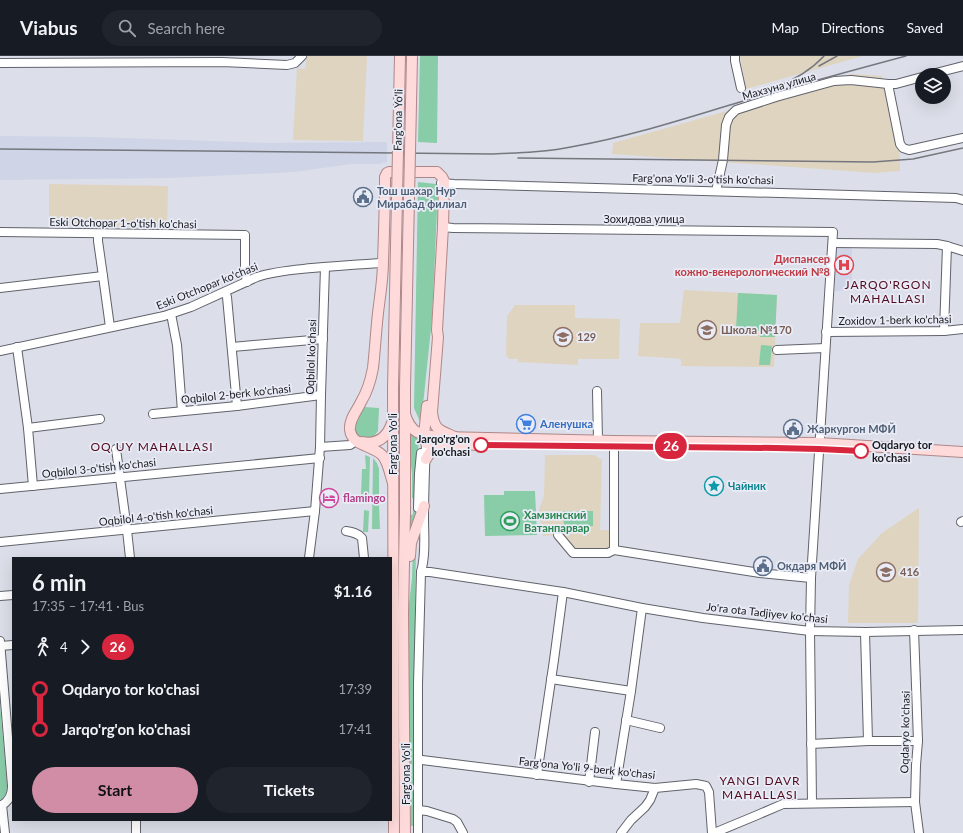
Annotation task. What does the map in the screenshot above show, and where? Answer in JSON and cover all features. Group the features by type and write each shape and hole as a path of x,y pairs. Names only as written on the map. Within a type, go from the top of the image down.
{"main road":[{"name":"Farg'ona Yo'li","path":"394,833 392,782 392,418 400,56"},
{"name":"Farg'ona Yo'li","path":"405,833 403,614 405,388 412,56"},
{"path":"393,483 383,456 377,451 356,441 352,437 350,426 352,417 365,394 372,372 383,263 385,184 390,179 396,178 434,179 438,180 443,185 443,227 437,330 434,337 426,438"},
{"name":"Farg'ona Yo'li","path":"426,438 432,412 438,337 437,330"},
{"path":"432,412 435,426 441,431 455,437"},
{"path":"405,414 407,421 416,432 426,438 442,444 614,443 819,446 963,452"},
{"path":"356,441 366,443 378,441 387,434 392,418"},
{"path":"426,438 455,437 598,440 614,443"},
{"path":"426,459 431,451 442,444"},
{"path":"819,446 963,458"},
{"path":"403,614 409,582 412,542 424,506"}],"street":[{"path":"0,63 222,62 287,65 295,63 302,56"},
{"path":"735,56 741,88"},
{"path":"951,69 963,66"},
{"name":"Махзуна улица","path":"716,191 723,160 726,125 729,117 738,109 834,81 851,80 896,84 915,79"},
{"path":"888,84 900,144 903,148 909,150 963,138"},
{"name":"Farg'ona Yo'li 3-o'tish ko'chasi","path":"443,185 454,184 716,191 956,198 963,200"},
{"name":"Зохидова улица","path":"443,227 833,232 833,243"},
{"name":"Eski Otchopar 1-o'tish ko'chasi","path":"0,232 245,235 245,271 247,282"},
{"path":"98,234 110,327"},
{"path":"812,803 810,631 811,578 833,243 937,244 963,251"},
{"path":"944,331 948,246"},
{"name":"Eski Otchopar ko'chasi","path":"0,351 171,314 271,273 383,263"},
{"name":"Oqbilol ko'chasi","path":"309,557 320,458 325,267"},
{"path":"0,288 103,276"},
{"path":"225,292 227,297 237,406"},
{"path":"171,314 177,346 182,411"},
{"name":"Zoxidov 1-berk ko'chasi","path":"826,332 963,330"},
{"path":"232,347 323,339"},
{"path":"17,347 28,428 33,486"},
{"path":"777,350 825,348"},
{"path":"597,391 598,440"},
{"name":"Oqbilol 2-berk ko'chasi","path":"153,414 237,406 321,395"},
{"path":"28,428 100,419"},
{"name":"Farg'ona Yo'li","path":"418,833 419,647 421,572 424,553 426,438"},
{"name":"Farg'ona Yo'li","path":"421,572 418,566 419,474 426,438"},
{"path":"320,447 350,445 356,441"},
{"path":"614,443 614,550"},
{"path":"116,449 130,557"},
{"name":"Oqbilol 3-o'tish ko'chasi","path":"0,489 320,458"},
{"name":"Oqbilol 4-o'tish ko'chasi","path":"0,542 315,511"},
{"path":"346,531 355,533 362,538 364,557"},
{"path":"558,535 573,553 608,553 614,550 760,573 811,578"},
{"name":"Jo'ra ota Tadjiyev ko'chasi","path":"421,572 430,572 562,592 642,608 703,618 810,631 865,632 963,630"},
{"path":"537,775 562,592"},
{"path":"0,596 12,595"},
{"path":"616,784 631,691 642,608"},
{"name":"Oqdaryo ko'chasi","path":"914,630 918,741 915,802 919,833"},
{"path":"865,632 868,741"},
{"path":"0,641 12,786 12,792 6,804 5,833"},
{"path":"0,646 12,645"},
{"path":"551,679 631,691"},
{"path":"626,720 660,728"},
{"path":"589,782 595,732"},
{"path":"811,744 868,741 918,741"},
{"name":"Farg'ona Yo'li 9-berk ko'chasi","path":"418,760 589,782 656,788 696,784 706,786 713,833"},
{"path":"621,833 631,820 645,807 656,788"},
{"path":"713,833 783,804 915,802"},
{"path":"418,810 453,819 457,822 463,833"},
{"path":"136,821 136,833"}],"shaded area":[{"path":"307,56 367,56 363,141 293,140 297,68 305,69"},
{"path":"740,56 863,56 746,89"},
{"path":"851,74 882,76 900,157 900,171 875,173 612,154 613,143 776,97"},
{"path":"0,136 94,137 268,143 387,142 387,162 381,164 351,164 295,172 169,178 0,180"},
{"path":"49,184 168,186 167,228 49,225"},
{"name":"Диспансер кожно-венерологический №8","path":"836,246 852,247 852,290 835,291"},
{"name":"Школа №170","path":"684,290 777,295 774,367 681,366 681,359 638,356 640,323 680,323"},
{"name":"129","path":"515,305 575,305 575,318 620,319 619,359 578,359 578,365 518,362 518,359 509,359 506,355 507,316"},
{"path":"545,455 594,455 602,460 600,530 610,530 610,555 573,555 556,535 543,536 539,510 544,496"},
{"name":"416","path":"919,508 918,623 848,623 849,585 858,559 882,533"}],"green space":[{"path":"420,56 438,56 437,143 418,142"},
{"path":"418,182 436,184 438,189 432,319 421,424 414,408"},
{"path":"738,293 777,295 775,337 760,337 759,331 736,329"},
{"path":"761,345 772,346 770,365 759,365"},
{"path":"364,407 379,408 378,431 372,439 362,438 355,432 355,423"},
{"path":"410,433 419,439 416,474 416,512 414,525 408,534 411,515 413,514 412,474 409,448"},
{"path":"365,455 370,457 369,496 361,496 362,469 366,469"},
{"path":"373,458 379,469 380,529 372,529"},
{"name":"Хамзинский Ватанпарвар","path":"504,491 535,491 537,535 485,536 484,495 504,495"},
{"path":"364,510 369,511 368,532 363,532"},
{"path":"563,511 593,511 593,526 564,527"},
{"path":"416,536 413,826 411,826 408,613 412,578 413,547"},
{"path":"0,705 7,789 4,797 0,800"}],"railway":[{"path":"776,87 802,74 814,66 824,56"},
{"path":"819,66 837,56"},
{"path":"0,149 492,154 545,151 597,142 638,132 781,90 906,56"},
{"path":"518,158 873,162 913,159 963,148"}],"bus line":[{"name":"26","path":"481,445 776,448 861,451"}],"place":[{"name":"Тош шахар Нур Мирабад филиал","path":"363,197"},
{"name":"Диспансер кожно-венерологический №8","path":"844,265"},
{"name":"Школа №170","path":"707,330"},
{"name":"129","path":"563,337"},
{"name":"Аленушка","path":"526,424"},
{"name":"Жаркургон МФЙ","path":"793,429"},
{"name":"Jarqo'rg'on ko'chasi","path":"481,445"},
{"name":"Oqdaryo tor ko'chasi","path":"861,451"},
{"name":"Чайник","path":"714,486"},
{"name":"flamingo","path":"329,498"},
{"name":"Хамзинский Ватанпарвар","path":"510,521"},
{"name":"Окдаря МФЙ","path":"763,566"},
{"name":"416","path":"886,572"}],"district":[{"name":"JARQO'RGON MAHALLASI","path":"888,292"},
{"name":"OQ UY MAHALLASI","path":"152,447"},
{"name":"YANGI DAVR MAHALLASI","path":"760,788"}]}
